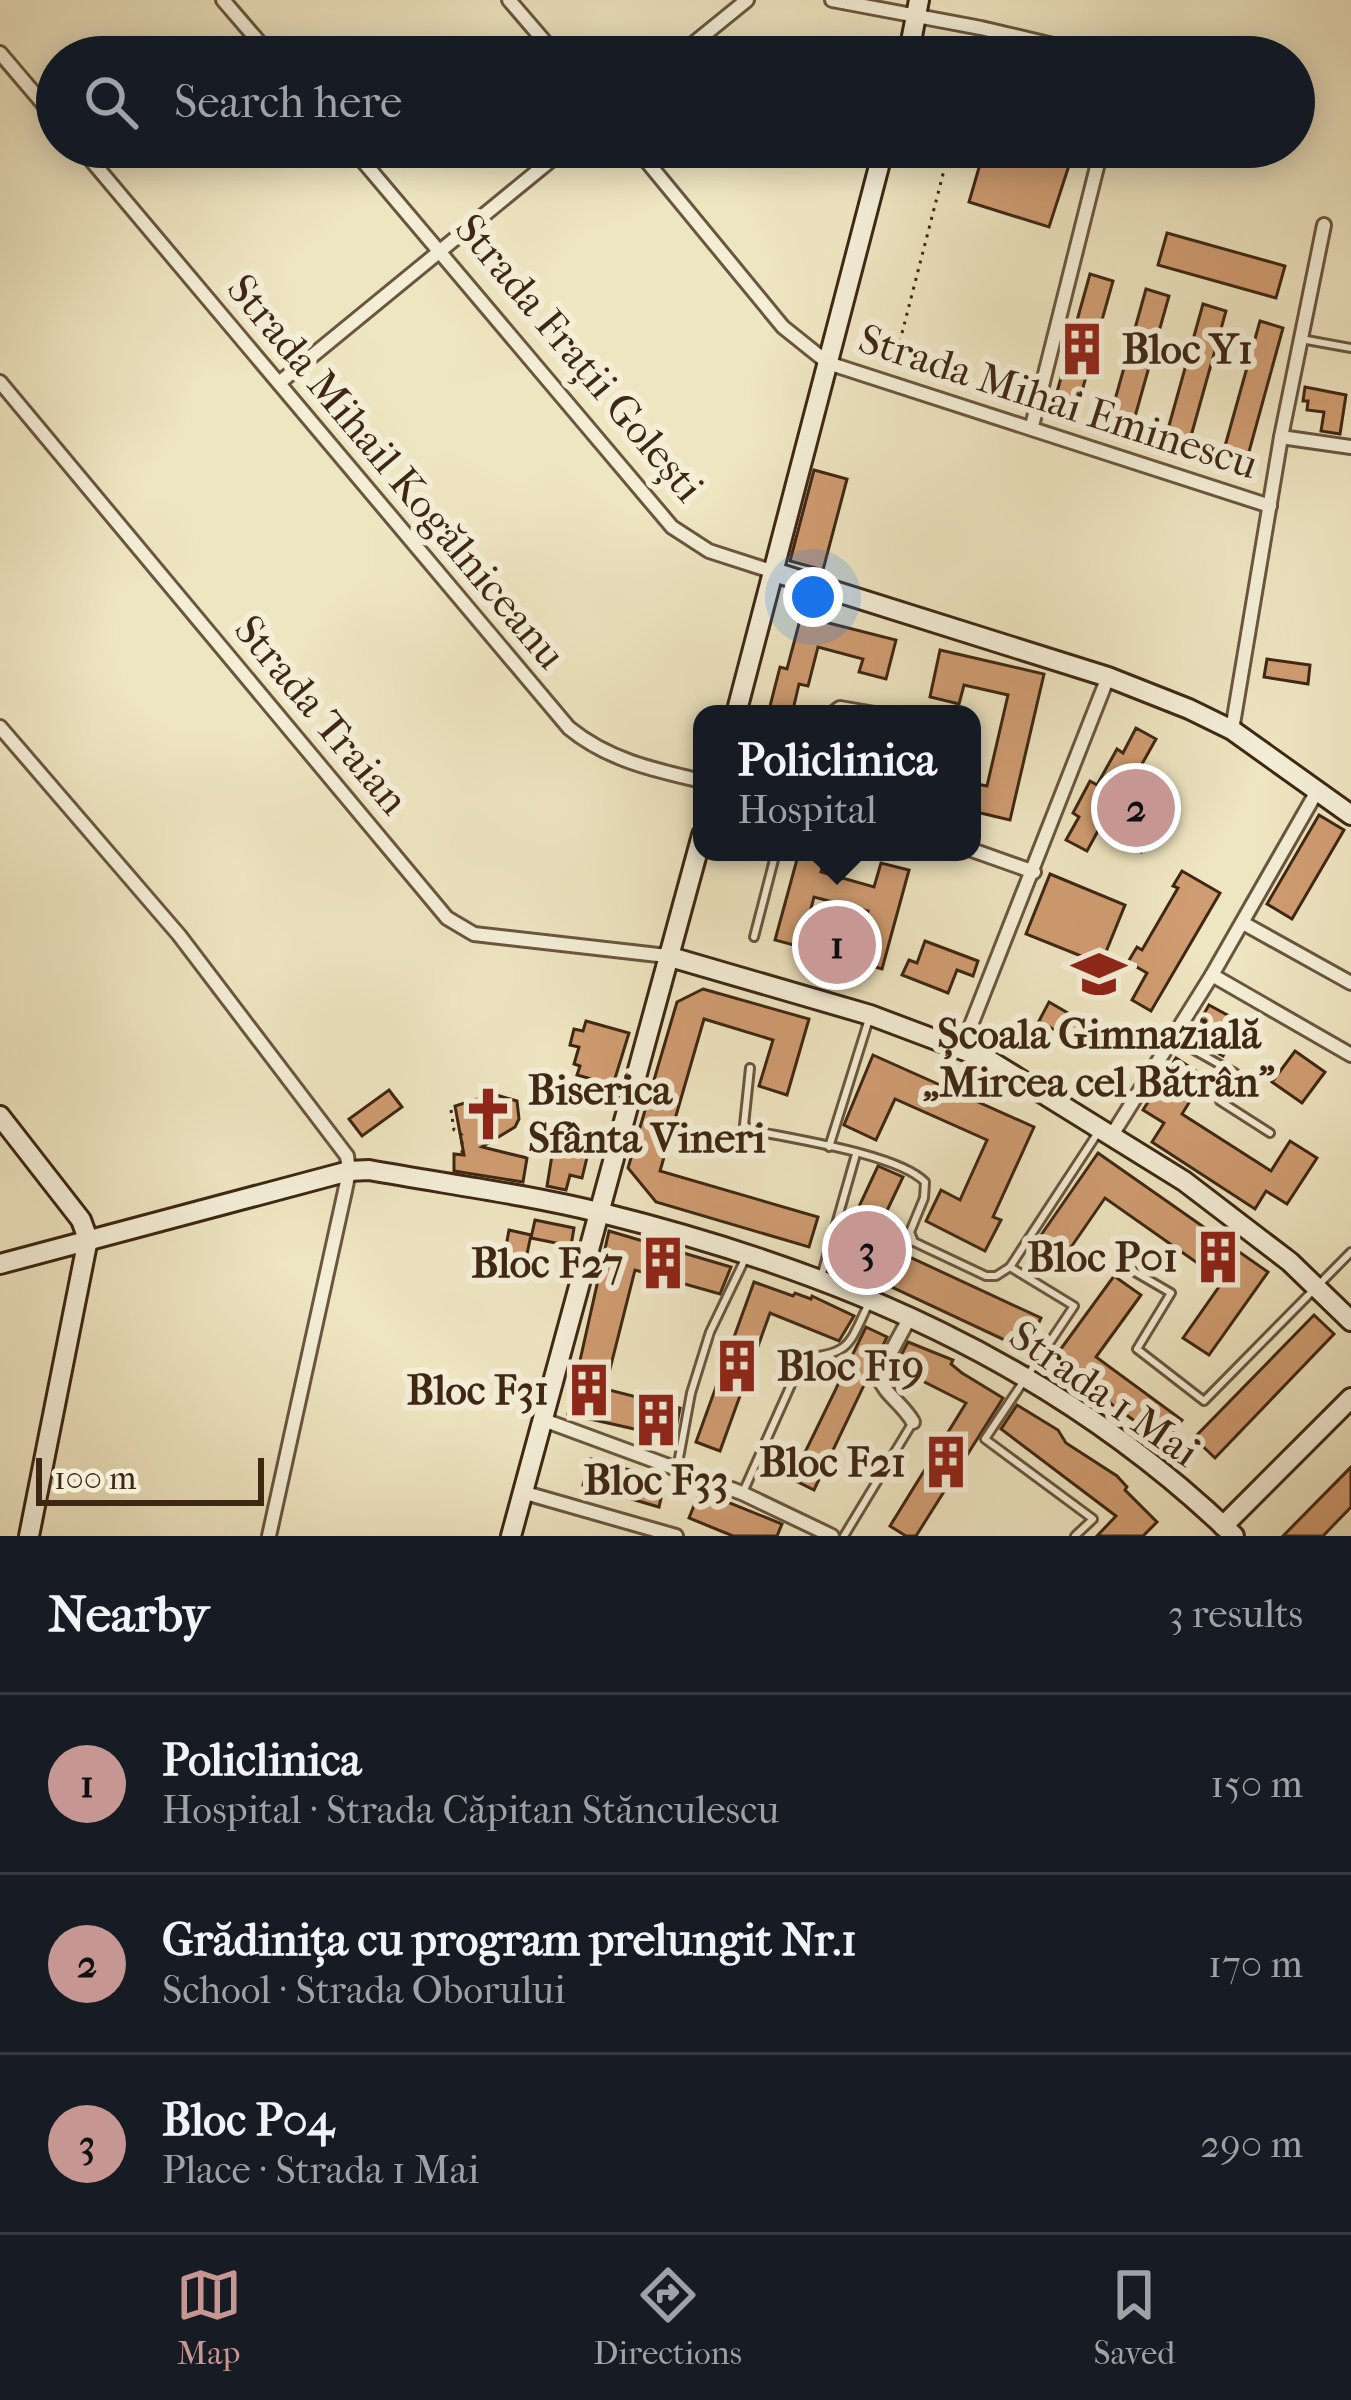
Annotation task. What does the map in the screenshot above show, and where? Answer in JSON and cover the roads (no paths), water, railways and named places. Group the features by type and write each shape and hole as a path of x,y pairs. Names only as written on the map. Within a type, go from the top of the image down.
{"main road":[{"path":"738,705 879,168"},
{"name":"Strada Frații Golești","path":"774,572 1108,677 1232,730 1351,815"},
{"path":"511,1536 694,861"},
{"path":"667,956 870,1016 962,1048 1022,1078 1184,1181 1290,1262 1351,1321"},
{"path":"0,1116 81,1220 88,1239 29,1536"},
{"name":"Strada 1 Mai","path":"349,1171 369,1170 599,1212 821,1278 1028,1375 1144,1459 1224,1532"},
{"path":"0,1264 349,1171"},
{"path":"1224,1532 1351,1399"}],"street":[{"path":"223,0 254,36"},
{"path":"509,0 540,36"},
{"path":"703,36 747,0"},
{"path":"832,0 918,7 1026,36"},
{"path":"0,53 36,95"},
{"name":"Strada Mihail Kogălniceanu","path":"98,168 569,728 604,753 693,779"},
{"name":"Strada Frații Golești","path":"369,168 679,534 710,551 774,572"},
{"path":"280,383 541,168"},
{"name":"Strada Mihai Eminescu","path":"652,168 783,327 828,363 1270,506"},
{"path":"1032,426 1097,168"},
{"path":"1232,730 1280,436 1324,225"},
{"name":"Strada Traian","path":"0,382 447,918 474,934 667,956"},
{"path":"1280,436 1351,447"},
{"path":"962,1048 1108,677"},
{"path":"0,727 178,935 347,1156 349,1171 269,1536"},
{"path":"1106,1131 1173,1038 1316,793"},
{"path":"981,853 1034,872"},
{"path":"1243,923 1351,983"},
{"path":"1212,975 1351,1055"},
{"path":"910,1317 878,1376 883,1390 902,1402 914,1422"},
{"path":"541,1419 742,1493 832,1536"},
{"path":"522,1492 676,1536"}],"lane":[{"path":"1300,339 1351,348"},
{"path":"754,938 774,861"},
{"path":"829,1147 870,1016"},
{"path":"1173,1038 1234,1072 1220,1101 1270,1133"},
{"path":"750,1068 744,1125 893,1164 926,1182 910,1232 914,1242 986,1276 1010,1268 1106,1131"},
{"path":"821,1278 856,1154"},
{"path":"1136,1271 1171,1293 1137,1349 1204,1402 1351,1252"},
{"path":"677,1469 691,1393 710,1332 747,1254"},
{"path":"1010,1268 1074,1306 985,1439 1093,1519 1075,1536"},
{"path":"742,1493 803,1358 834,1355 848,1347 871,1299"},
{"path":"844,1536 914,1422"}],"place":[{"name":"Bloc Y1","path":"1082,349"},
{"name":"Grădinița cu program prelungit Nr.1","path":"1136,808"},
{"name":"Policlinica","path":"837,945"},
{"name":"Școala Gimnazială „Mircea cel Bătrân”","path":"1099,974"},
{"name":"Biserica Sfânta Vineri","path":"488,1114"},
{"name":"Bloc P04","path":"867,1250"},
{"name":"Bloc P01","path":"1218,1257"},
{"name":"Bloc F27","path":"663,1263"},
{"name":"Bloc F19","path":"737,1366"},
{"name":"Bloc F31","path":"589,1390"},
{"name":"Bloc F33","path":"656,1420"},
{"name":"Bloc F21","path":"946,1462"}]}
